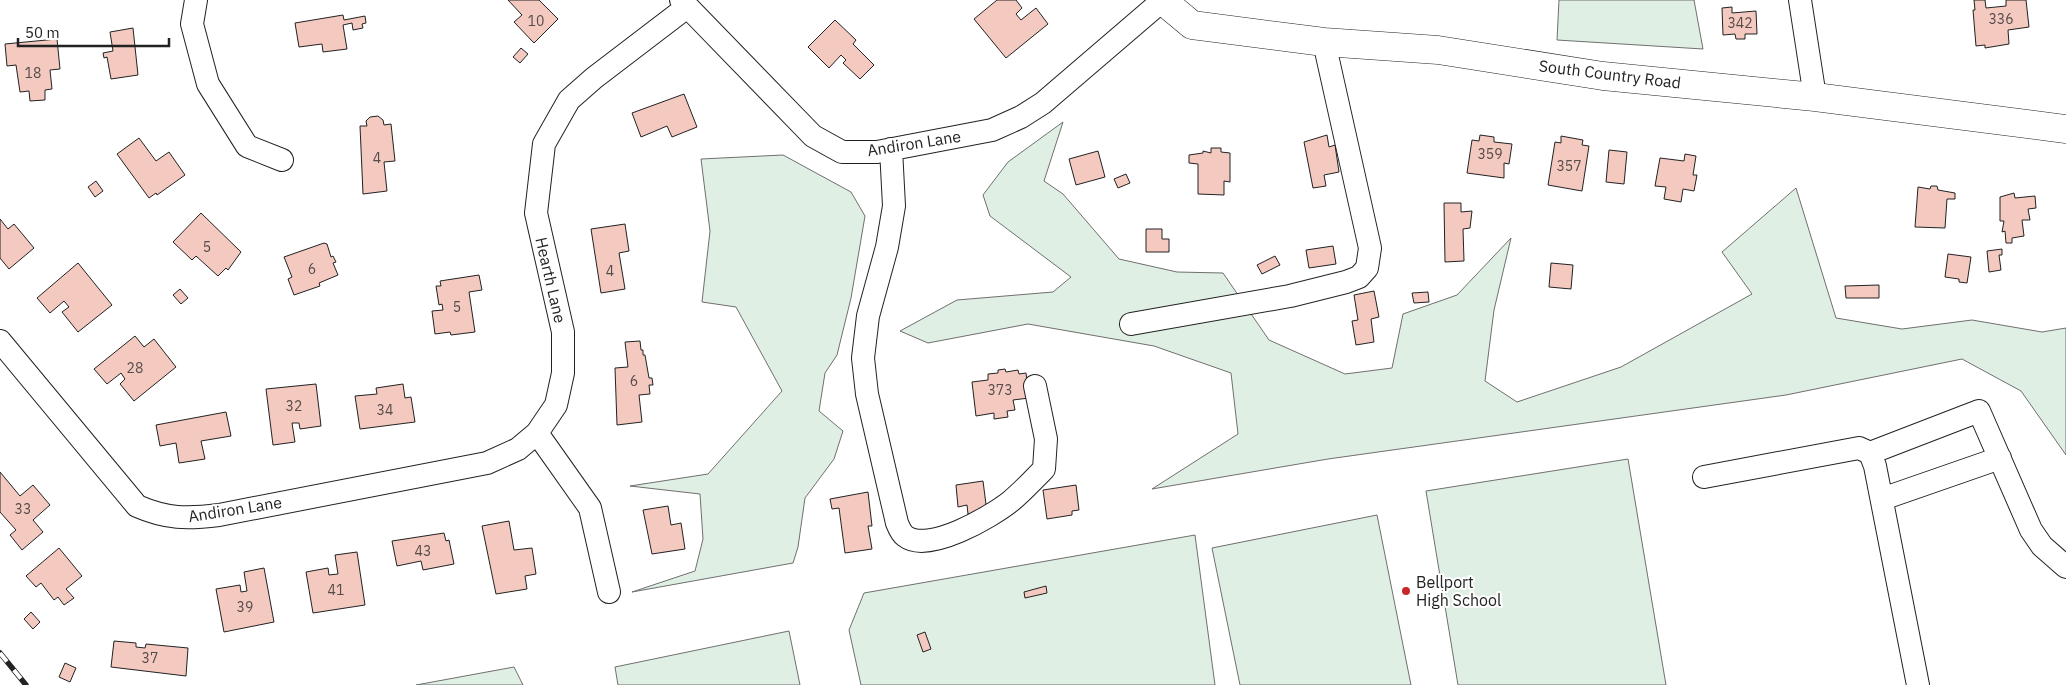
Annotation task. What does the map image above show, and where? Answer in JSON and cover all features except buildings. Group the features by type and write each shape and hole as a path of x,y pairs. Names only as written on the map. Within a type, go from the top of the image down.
{"main road":[{"name":"South Country Road","path":"1162,0 1192,25 1324,42 1438,50 1603,76 1815,96 2066,129"}],"street":[{"path":"196,0 192,24 208,84 247,146 282,160"},
{"name":"Andiron Lane","path":"684,4 813,136 842,152 878,152 992,130 1021,117 1043,103 1162,0"},
{"path":"1800,0 1815,96"},
{"name":"Hearth Lane","path":"537,433 556,405 563,373 563,332 536,213 544,144 569,100 684,4"},
{"path":"1131,324 1290,296 1346,282 1359,277 1367,268 1370,248 1324,42"},
{"path":"891,149 894,206 888,248 868,316 863,358 867,394 897,523 904,536 914,541 931,540 969,527 1010,501 1044,469 1046,439 1035,386"},
{"name":"Andiron Lane","path":"0,341 137,506 159,515 188,518 219,515 486,464 518,449 537,433"},
{"path":"1870,453 1979,411 2031,530 2042,546 2066,567"},
{"path":"537,433 590,508 609,592"},
{"path":"1704,477 1859,448 1870,453 1875,466 1882,499 1918,685"},
{"path":"1882,499 2000,458"}],"green space":[{"path":"1559,0 1694,0 1703,49 1557,40"},
{"path":"1063,122 1044,181 1063,194 1119,259 1177,272 1223,273 1269,340 1345,374 1392,368 1403,314 1457,295 1511,238 1494,310 1485,381 1517,402 1621,367 1752,294 1722,252 1796,188 1836,318 1902,329 1972,320 2042,332 2066,328 2066,455 2021,391 1962,359 1786,395 1328,459 1152,489 1238,434 1231,373 1154,346 1028,324 928,343 900,331 957,300 1053,292 1071,277 990,216 983,195 1008,162"},
{"path":"783,155 851,192 865,216 851,298 837,355 825,373 819,411 843,431 834,459 805,498 798,547 793,563 632,592 695,571 703,539 700,494 630,486 708,474 782,391 736,307 702,302 710,231 701,159"},
{"path":"1628,459 1666,685 1458,685 1426,491"},
{"path":"1377,515 1411,685 1240,685 1212,548"},
{"path":"1195,535 1215,685 861,685 849,630 864,593"},
{"path":"789,631 800,685 618,685 615,667"},
{"path":"514,667 523,685 416,685"}],"railway":[{"path":"0,653 26,685"}],"place":[{"name":"Bellport High School","path":"1406,591"}]}
